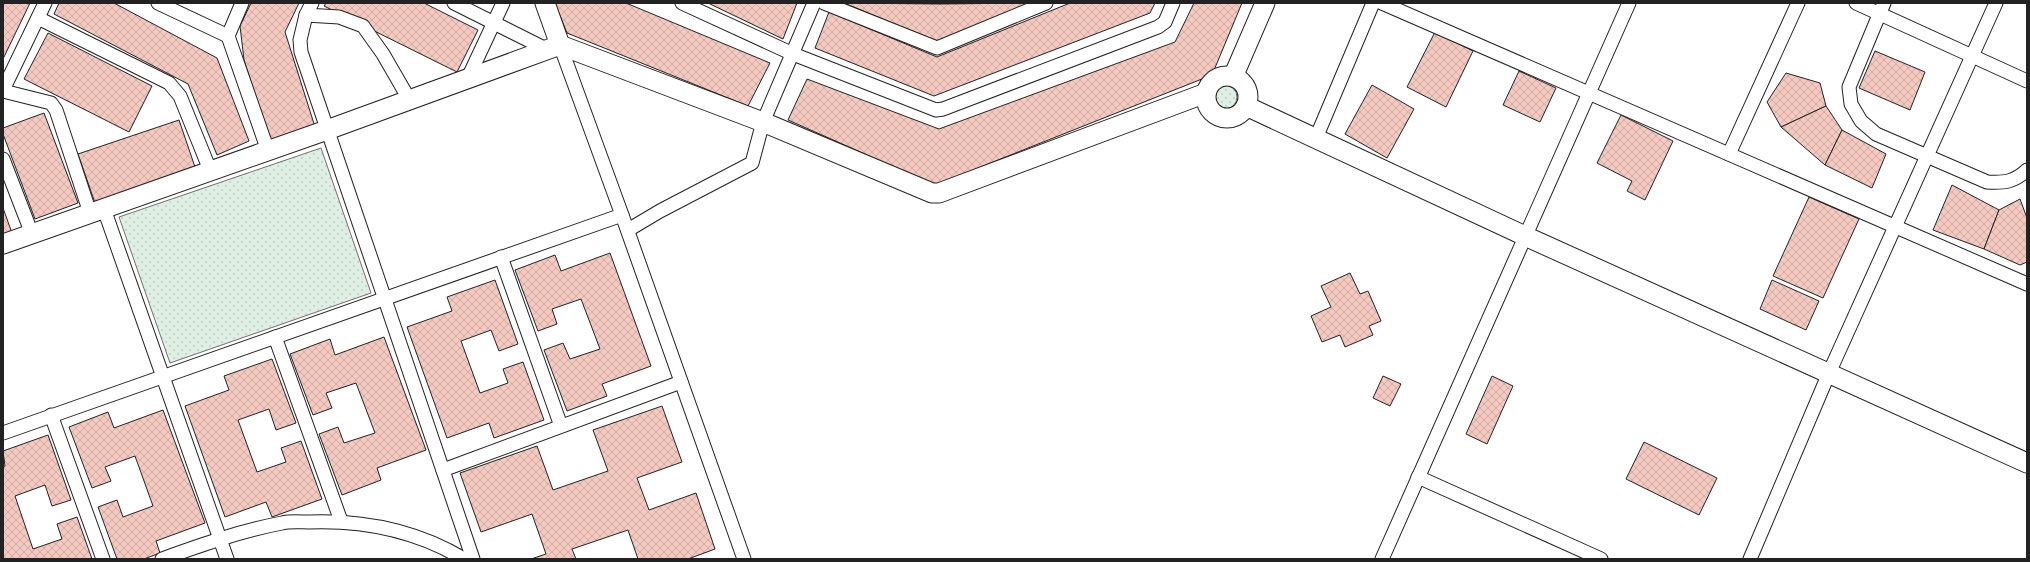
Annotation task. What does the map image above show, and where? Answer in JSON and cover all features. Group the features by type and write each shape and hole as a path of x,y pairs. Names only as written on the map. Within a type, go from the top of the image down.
{"street":[{"path":"45,3 3,90 51,103 56,110 162,376 227,559"},
{"path":"158,3 228,36"},
{"path":"242,3 228,36 268,151"},
{"path":"454,3 494,23 554,47 763,122 932,193 940,193 1206,93 1213,81 1219,77 1233,77 1240,80 1247,92 1246,106 1236,116 1221,118 1209,108 1206,93"},
{"path":"468,78 502,3"},
{"path":"545,3 554,47 628,230 744,559"},
{"path":"682,3 793,54 929,109 944,110 1158,27 1165,22 1173,3"},
{"path":"628,230 660,211 752,163 763,122 814,3"},
{"path":"824,3 937,48 1046,3"},
{"path":"1233,77 1265,3"},
{"path":"1316,138 1373,3"},
{"path":"1382,3 2027,284"},
{"path":"1382,559 1629,3"},
{"path":"1729,154 1798,3"},
{"path":"1856,3 1882,8 1973,56 2027,81"},
{"path":"1750,559 1829,373 1996,3"},
{"path":"1882,8 1849,87 1851,104 1861,121 1876,134 1987,182 2005,183 2020,176 2027,170"},
{"path":"409,99 383,54 363,26 339,17 309,9 300,40 301,52 473,559"},
{"path":"38,18 168,83 176,89 210,170"},
{"path":"3,244 210,170 328,130 554,47"},
{"path":"1246,106 1525,236 2027,463"},
{"path":"3,159 32,234"},
{"path":"3,433 622,215"},
{"path":"501,258 561,426"},
{"path":"275,336 341,521"},
{"path":"443,470 681,382"},
{"path":"51,415 103,559"},
{"path":"1418,477 1601,559"},
{"path":"162,559 220,538 283,522 341,521 380,527 411,535 445,548 464,559"}],"green space":[{"path":"1225,85 1234,88 1237,97 1234,106 1225,109 1216,106 1213,97 1216,88"},
{"path":"321,148 371,293 170,363 119,217"}],"building":[{"path":"3,3 30,3 3,59"},
{"path":"59,3 114,3 217,58 249,141 217,155 188,84 54,14"},
{"path":"251,3 299,3 285,32 315,127 271,144 244,60 240,26"},
{"path":"326,3 424,3 478,30 457,72 324,6"},
{"path":"555,3 626,3 770,63 748,106 567,33"},
{"path":"708,3 797,3 783,39"},
{"path":"844,3 940,4 1029,3 939,42"},
{"path":"1070,3 1155,3 1150,13 934,96 815,48 829,12 937,57"},
{"path":"1194,3 1242,3 1212,75 935,185 788,120 807,79 939,129 1175,42"},
{"path":"1435,32 1473,51 1446,107 1407,87"},
{"path":"48,33 152,86 129,132 24,79"},
{"path":"1875,51 1925,72 1910,110 1859,88"},
{"path":"1519,71 1556,88 1540,122 1503,105"},
{"path":"1786,73 1820,83 1826,106 1781,127 1767,102"},
{"path":"1372,85 1414,109 1387,158 1345,134"},
{"path":"1826,106 1842,130 1825,165 1781,127"},
{"path":"44,113 78,203 35,219 3,134 3,128"},
{"path":"1621,115 1673,141 1645,200 1627,191 1632,181 1597,163"},
{"path":"179,120 196,170 95,203 78,154"},
{"path":"1842,130 1886,154 1872,188 1825,165"},
{"path":"1952,185 1999,210 1984,249 1933,230"},
{"path":"1809,197 1859,219 1823,298 1773,276"},
{"path":"2020,199 2027,218 2027,262 2020,265 1984,249 1999,210"},
{"path":"3,208 12,233 3,236"},
{"path":"610,253 651,366 602,384 607,396 567,411 544,350 563,343 570,359 600,349 581,299 552,309 557,324 538,331 515,270 555,255 561,271"},
{"path":"1350,273 1360,294 1368,291 1381,321 1369,326 1373,335 1345,347 1340,335 1322,342 1311,316 1331,307 1321,286"},
{"path":"495,280 518,344 499,351 491,330 461,341 480,393 508,383 503,369 523,362 544,420 494,438 489,423 447,438 407,327 452,311 447,297"},
{"path":"1772,280 1819,301 1806,330 1760,309"},
{"path":"384,337 426,450 377,468 381,480 342,495 319,434 338,427 344,443 375,433 356,383 326,393 332,408 313,415 290,354 330,339 335,355"},
{"path":"272,359 296,423 276,430 269,409 238,420 257,472 286,462 281,448 301,441 322,499 272,517 266,502 225,517 185,406 229,390 224,376"},
{"path":"1383,376 1401,384 1390,406 1373,398"},
{"path":"1492,376 1513,386 1487,444 1466,434"},
{"path":"662,406 682,462 637,478 649,510 696,493 715,549 688,559 638,559 628,530 572,549 576,559 531,559 546,554 532,514 481,532 460,473 537,446 553,490 608,471 593,430"},
{"path":"163,410 205,523 156,541 160,553 144,559 117,559 98,507 117,500 123,517 153,506 135,456 105,467 111,481 92,488 69,427 108,412 114,428"},
{"path":"48,435 71,500 52,506 45,485 15,496 33,549 62,539 57,524 77,517 92,559 3,559 3,467 5,466 3,451"},
{"path":"1644,442 1717,478 1699,515 1626,479"}]}
